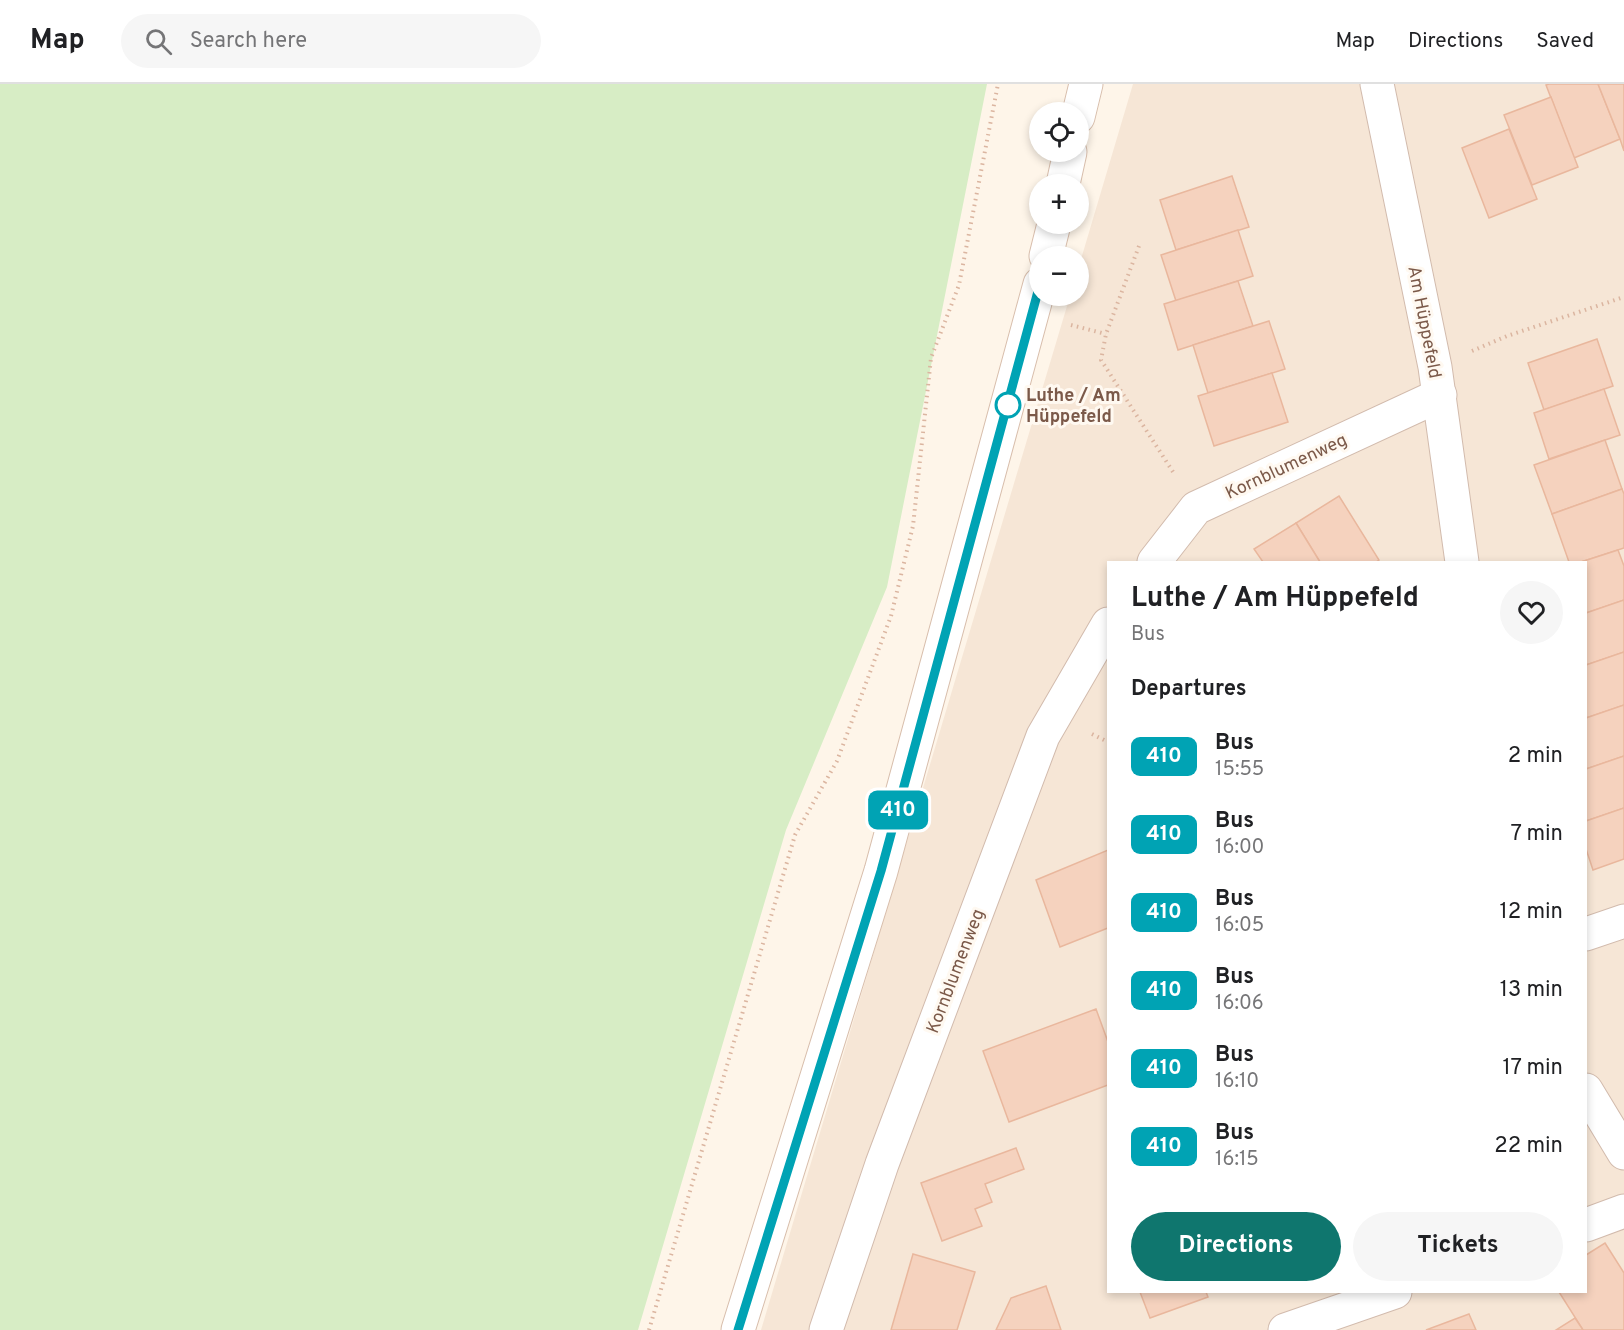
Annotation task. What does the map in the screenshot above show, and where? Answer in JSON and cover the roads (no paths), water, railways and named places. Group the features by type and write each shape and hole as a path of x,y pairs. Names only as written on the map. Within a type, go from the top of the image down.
{"street":[{"path":"1082,102 1086,84"},
{"name":"Am Hüppefeld","path":"1377,84 1437,381 1462,561"},
{"path":"738,1330 881,871 1034,306"},
{"name":"Kornblumenweg","path":"1155,561 1196,508 1437,381"},
{"name":"Kornblumenweg","path":"826,1330 882,1164 1043,736 1107,626"},
{"path":"1587,934 1624,921"},
{"path":"1587,1092 1624,1153"},
{"path":"1587,1225 1624,1211"},
{"path":"1285,1330 1392,1293"}],"place":[{"name":"Luthe / Am Hüppefeld","path":"1008,405"}]}
